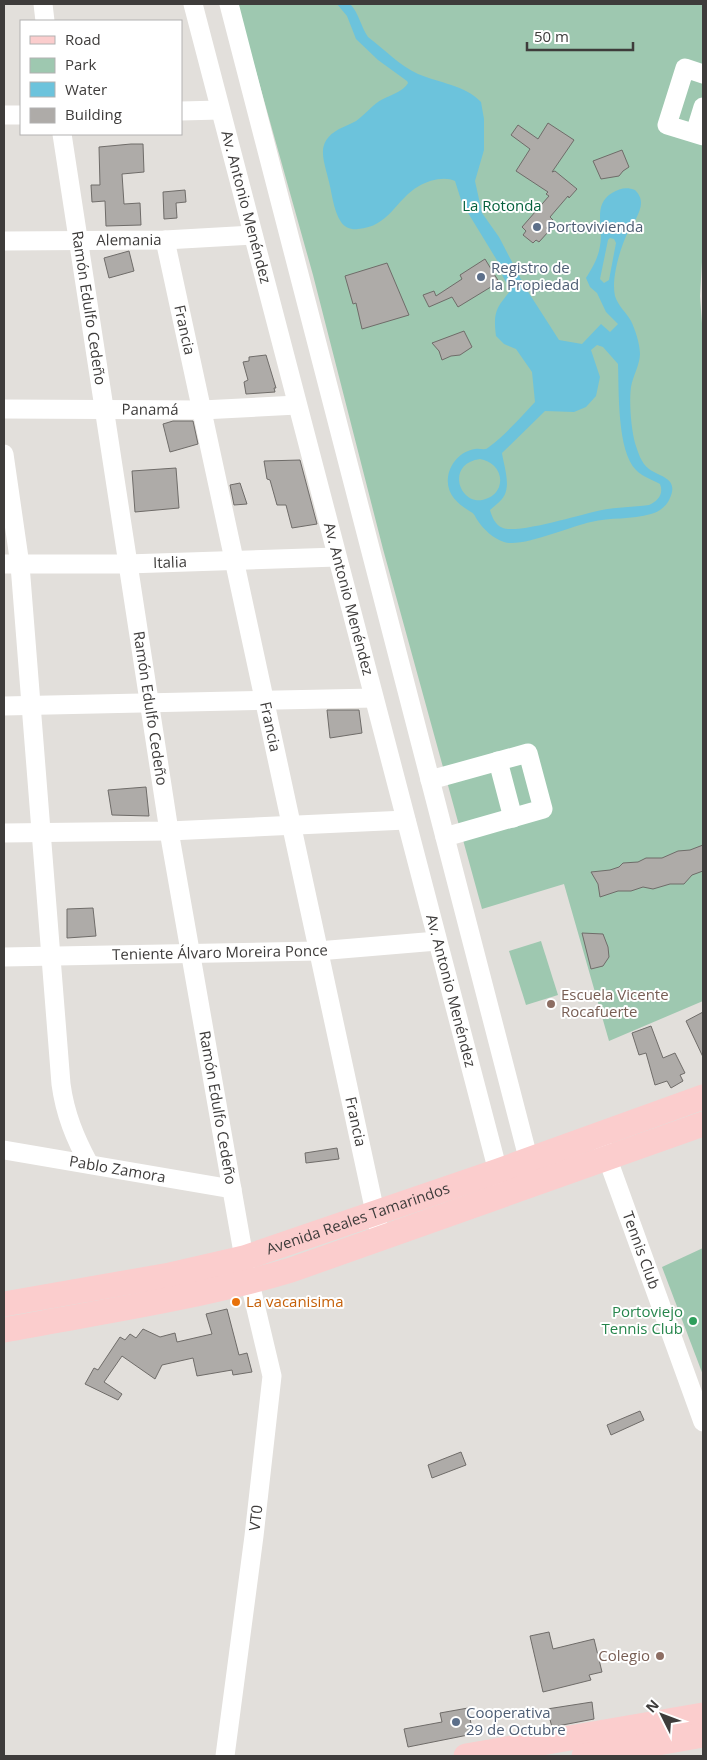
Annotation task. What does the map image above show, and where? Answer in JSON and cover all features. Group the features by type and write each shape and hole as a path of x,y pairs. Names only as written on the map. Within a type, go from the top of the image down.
{"main road":[{"name":"Avenida Reales Tamarindos","path":"4,1304 178,1273 244,1258 498,1171 703,1097"},
{"name":"Avenida Reales Tamarindos","path":"4,1330 190,1296 291,1270 703,1124"},
{"path":"584,1756 660,1733 703,1716"},
{"path":"466,1756 660,1733 703,1736"}],"street":[{"path":"43,4 46,20"},
{"name":"Av. Antonio Menéndez","path":"193,4 504,1195"},
{"path":"228,4 535,1184"},
{"path":"703,74 685,68 667,124 699,135 703,108"},
{"path":"182,111 220,110"},
{"path":"4,115 20,115"},
{"name":"Ramón Edulfo Cedeño","path":"62,135 169,831 244,1258 250,1282"},
{"name":"Alemania","path":"4,241 165,240 253,235"},
{"name":"Francia","path":"165,240 381,1238"},
{"name":"Panamá","path":"4,409 202,410 297,405"},
{"path":"4,454 12,564 31,705 59,1070 63,1102 73,1133 89,1164"},
{"name":"Italia","path":"12,564 127,564 337,557"},
{"path":"4,706 374,698"},
{"path":"430,780 528,753 538,790 543,809 445,837"},
{"path":"498,761 513,818"},
{"path":"4,833 169,831 406,820"},
{"name":"Teniente Álvaro Moreira Ponce","path":"4,957 318,951 438,942"},
{"name":"Tennis Club","path":"599,1134 698,1392 703,1422"},
{"name":"Pablo Zamora","path":"4,1150 232,1188"},
{"name":"VT0","path":"225,1756 254,1536 272,1376 250,1282"}],"green space":[{"name":"La Rotonda","path":"237,4 703,4 703,245 700,296 703,337 703,1001 609,1041 564,884 482,909 383,549 313,275"},
{"path":"541,941 558,995 526,1005 509,951"},
{"name":"Portoviejo Tennis Club","path":"703,1248 703,1375 662,1267"}],"water":[{"path":"337,4 350,4 368,37 405,67 418,74 460,88 475,96 481,102 484,119 484,150 475,181 482,213 499,237 525,287 559,340 582,344 601,324 610,332 618,324 606,312 597,293 590,287 586,278 599,251 601,239 600,210 606,198 612,193 626,188 635,190 640,197 641,207 627,234 617,264 614,289 618,303 633,324 640,350 639,362 630,393 631,423 635,443 646,467 667,479 672,486 669,501 660,510 644,516 606,519 582,524 534,539 512,543 496,539 451,494 448,477 451,467 457,458 470,450 487,448 507,431 535,402 532,372 516,349 504,344 496,336 495,316 502,301 511,290 503,277 498,262 462,203 455,181 442,179 432,180 423,184 411,191 385,218 369,227 349,228 344,226 338,217 323,157 324,145 327,139 339,129 356,121 379,101 400,91 408,83 378,60 356,39 347,16","holes":["610,238 614,239 616,243 609,280 604,283 600,279","597,345 603,347 618,364 620,420 625,449 636,470 660,484 661,491 659,497 649,505 613,508 522,528 500,527 494,520 490,510 505,494 507,483 502,453 545,411 574,412 586,407 596,396 600,377 591,350","480,459 489,462 496,468 499,473 500,482 495,494 478,500 470,498 464,493 459,477 462,469 469,463"]}],"building":[{"path":"548,123 574,140 552,172 555,171 577,189 569,198 568,196 550,217 553,220 546,228 549,231 539,242 536,240 533,243 523,235 526,231 522,227 549,196 546,194 548,192 516,171 530,149 511,135 518,125 538,139"},
{"path":"143,144 144,172 122,174 124,204 140,203 141,225 106,226 105,201 92,202 91,185 100,185 99,147"},
{"path":"622,150 629,167 619,176 601,179 593,161"},
{"path":"185,190 186,202 176,203 177,218 164,219 163,192"},
{"path":"129,251 134,271 109,278 104,258"},
{"path":"485,259 499,282 458,307 452,297 429,307 423,295 434,291 436,296 462,279 460,275"},
{"path":"387,263 409,315 362,329 356,303 353,304 345,276"},
{"path":"464,331 472,347 460,355 442,360 439,351 432,343"},
{"path":"266,355 276,388 274,388 275,392 246,394 244,382 248,380 243,362 249,361 249,357"},
{"path":"173,421 193,421 198,444 170,452 163,424"},
{"path":"300,460 317,524 292,528 286,505 277,505 270,480 267,479 264,461"},
{"path":"176,468 179,508 135,512 132,471"},
{"path":"240,483 247,504 234,505 230,485"},
{"path":"327,710 359,710 362,733 330,738"},
{"path":"146,787 149,816 112,815 108,790"},
{"path":"703,845 703,871 692,875 684,884 670,884 653,889 643,887 631,891 618,891 600,897 598,884 591,872 610,870 619,867 623,863 638,862 646,858 662,858 678,851 690,850"},
{"path":"93,908 96,936 67,938 67,909"},
{"path":"582,933 603,934 608,947 609,957 603,966 591,969"},
{"path":"703,1012 703,1057 686,1021"},
{"path":"651,1026 663,1058 675,1053 685,1073 680,1075 683,1081 671,1088 667,1081 655,1085 646,1053 639,1055 632,1033"},
{"path":"337,1148 339,1159 306,1163 305,1153"},
{"path":"227,1309 239,1355 247,1353 252,1372 233,1375 232,1370 197,1376 193,1358 162,1365 155,1379 122,1356 104,1382 122,1394 118,1400 85,1384 94,1368 98,1370 120,1337 125,1340 130,1334 136,1338 143,1329 160,1337 175,1333 177,1342 212,1334 206,1314"},
{"path":"640,1411 644,1420 611,1435 607,1425"},
{"path":"461,1452 466,1465 432,1478 428,1465"},
{"path":"549,1632 553,1649 594,1639 602,1672 589,1675 591,1680 543,1692 530,1636"},
{"path":"592,1702 594,1719 552,1727 547,1709"},
{"path":"468,1708 473,1734 408,1747 404,1729 442,1722 440,1713"}],"place":[{"name":"Portovivienda","path":"537,227"},
{"name":"Registro de la Propiedad","path":"481,277"},
{"name":"Escuela Vicente Rocafuerte","path":"551,1004"},
{"name":"La vacanisima","path":"236,1302"},
{"name":"Portoviejo Tennis Club","path":"693,1321"},
{"name":"Colegio","path":"660,1656"},
{"name":"Cooperativa 29 de Octubre","path":"456,1722"}]}
